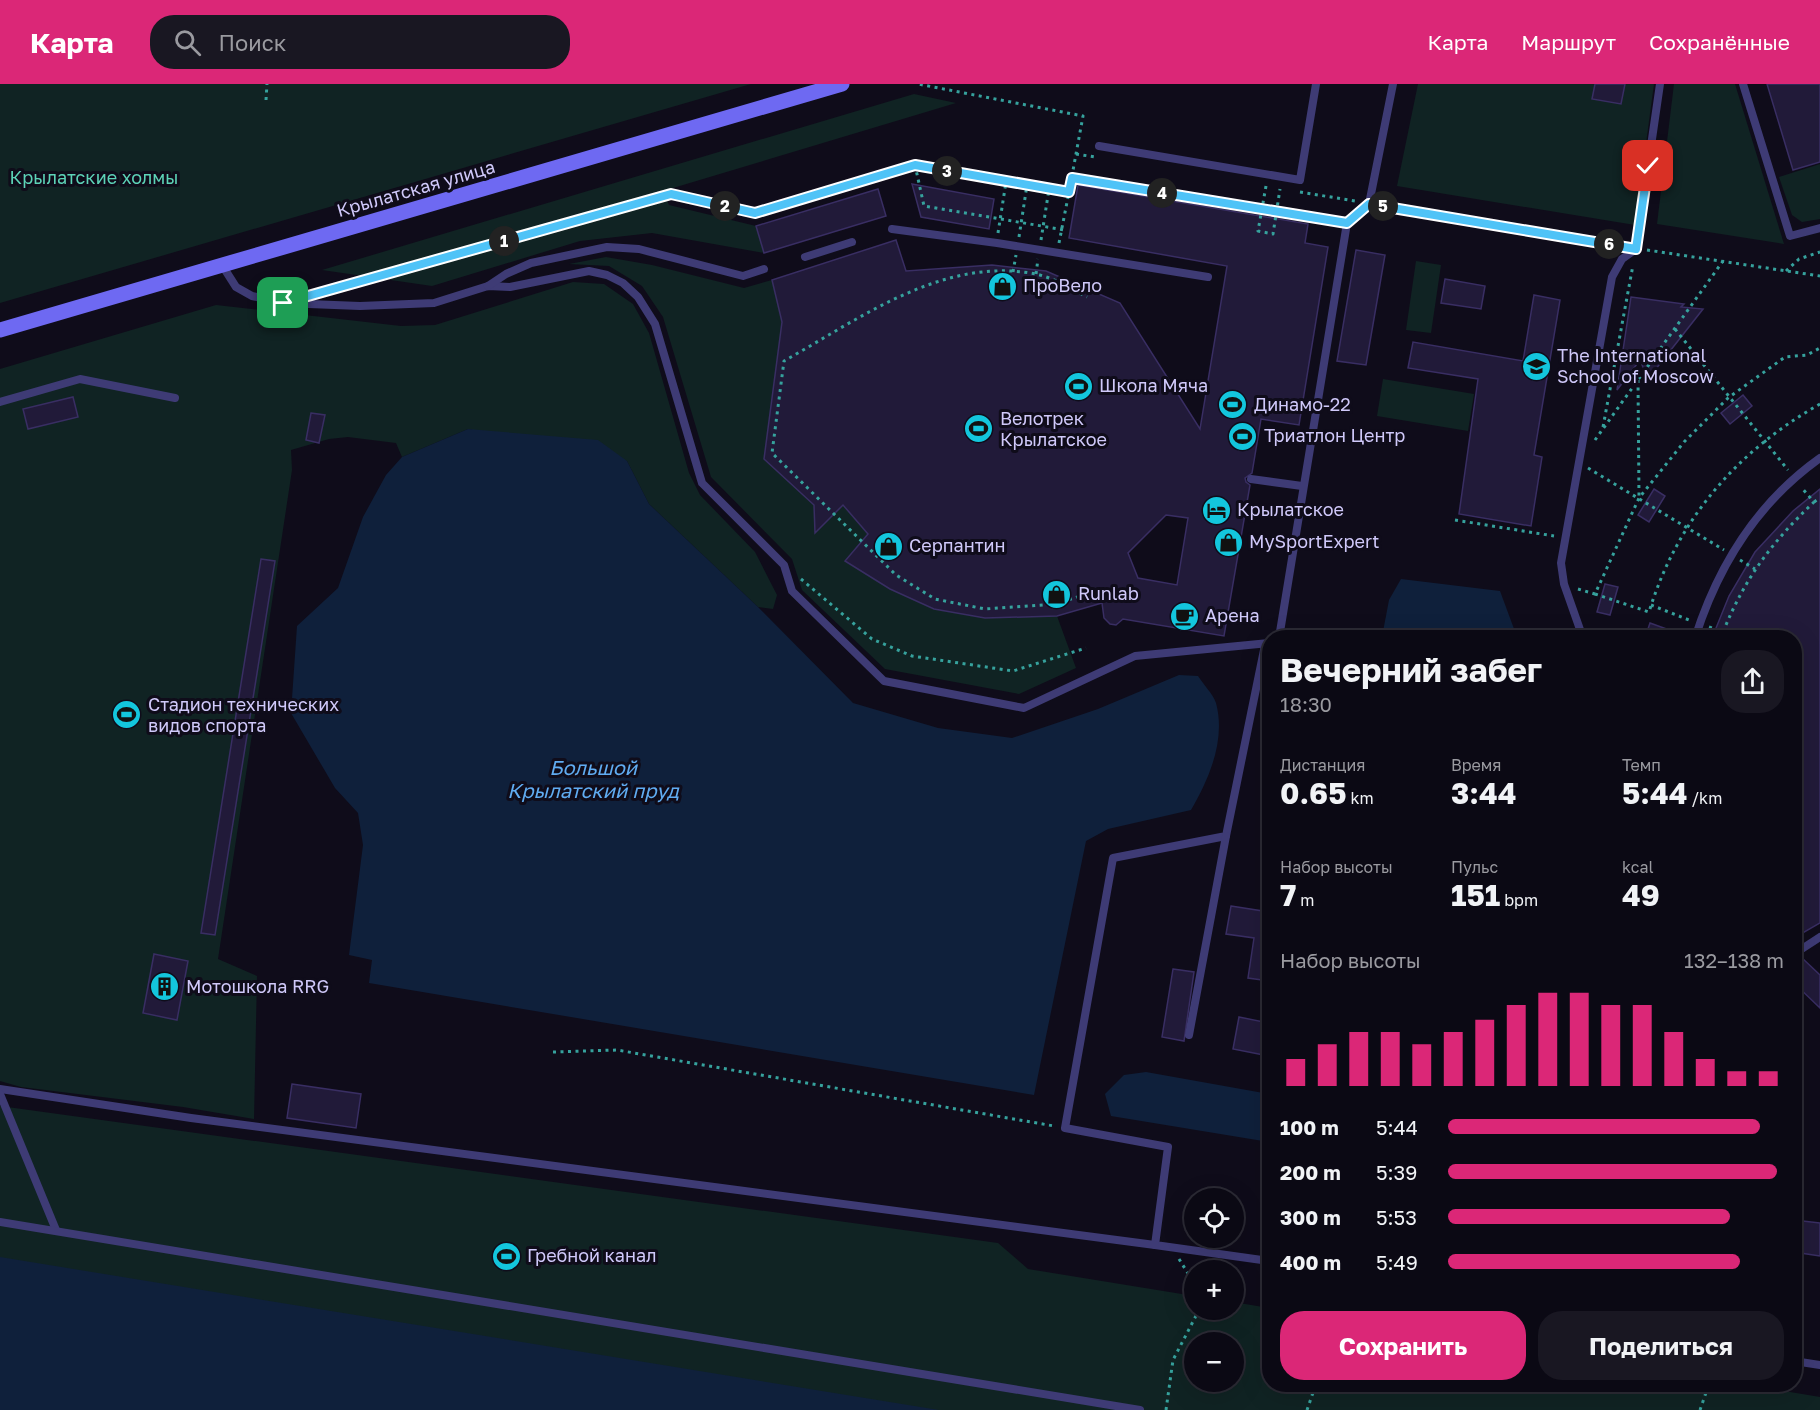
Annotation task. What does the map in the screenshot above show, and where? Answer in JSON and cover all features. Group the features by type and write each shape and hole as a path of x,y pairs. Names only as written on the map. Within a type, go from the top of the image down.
{"main road":[{"name":"Крылатская улица","path":"0,330 842,84"}],"lane":[{"path":"1099,146 1299,180 1316,84"},
{"path":"1280,630 1302,486 1347,223 1369,204 1393,84"},
{"path":"1580,630 1564,584 1561,562 1612,277 1622,259 1636,249 1660,84"},
{"path":"1743,84 1790,236 1820,228"},
{"path":"1369,204 1636,249"},
{"path":"892,229 997,243 1208,277"},
{"path":"805,257 852,242"},
{"path":"222,265 236,287 252,296 283,303 360,306 434,303 488,286 506,274 531,263 607,247 639,249 743,276 764,269"},
{"path":"488,286 510,287 589,271 607,275 623,283 638,297 655,324 702,483 784,565 792,591 884,681 1024,708 1135,656 1262,644"},
{"path":"0,402 80,379 175,398"},
{"path":"1698,630 1709,597 1743,537 1781,490 1820,458"},
{"path":"1251,479 1302,486"},
{"path":"1189,1035 1226,836 1262,667"},
{"path":"1155,1245 1168,1147 1065,1128 1113,858 1226,836"},
{"path":"1802,949 1820,937"},
{"path":"0,1089 211,1121 1262,1260"},
{"path":"0,1094 57,1230"},
{"path":"0,1222 1140,1410"},
{"path":"1802,1362 1820,1365"}],"path":[{"path":"266,100 267,84"},
{"path":"918,84 1083,116 1058,253"},
{"path":"317,294 671,194 755,213 915,165 1069,192"},
{"path":"915,165 924,206 1065,230"},
{"path":"1072,178 1347,223"},
{"path":"997,243 1006,182"},
{"path":"1018,243 1027,185"},
{"path":"1266,186 1258,231 1273,234 1280,189"},
{"path":"1036,274 1049,189"},
{"path":"1321,196 1369,204"},
{"path":"1602,431 1636,249 1820,276"},
{"path":"1786,271 1799,259 1820,252"},
{"path":"1013,272 1016,253"},
{"path":"1723,261 1580,463 1728,552"},
{"path":"1086,297 1053,279 1036,274 1013,272 966,273 912,290 784,361 772,453 896,575 935,599 985,609 1056,604 1086,594"},
{"path":"1675,329 1769,447"},
{"path":"1595,594 1639,498 1684,442 1728,398 1785,357 1807,355 1820,348"},
{"path":"1638,378 1639,498"},
{"path":"1564,584 1648,612 1665,568 1688,528 1721,481 1764,441 1820,404"},
{"path":"1808,494 1814,502"},
{"path":"1725,630 1737,597 1771,546 1820,498"},
{"path":"1455,520 1565,537"},
{"path":"1736,558 1755,569"},
{"path":"784,565 872,639 912,656 1013,671 1086,648"},
{"path":"1651,605 1690,620"},
{"path":"1701,624 1718,630"},
{"path":"553,1052 617,1050 1065,1128"},
{"path":"1172,1248 1184,1267"},
{"path":"1166,1410 1173,1360 1194,1320"},
{"path":"1307,1410 1313,1392"},
{"path":"1700,1410 1706,1392"}],"green space":[{"name":"Крылатские холмы","path":"0,84 751,84 0,303"},
{"path":"1418,84 1654,84 1635,225 1397,186"},
{"path":"1674,84 1735,84 1784,244 1657,224"},
{"path":"914,94 956,103 663,191 669,205 756,226 764,253 652,233 580,241 432,286 322,270"},
{"path":"1820,164 1820,219 1802,222 1792,215 1779,177"},
{"path":"606,257 652,265 744,288 772,280 782,322 814,505 815,532 843,505 868,534 845,561 934,609 985,618 1057,616 1076,668 1019,694 885,669 802,590 792,559 711,477 663,317 642,286 609,266 569,264"},
{"path":"1416,261 1441,265 1431,333 1406,330"},
{"name":"Стадион технических видов спорта","path":"573,282 604,284 633,304 649,333 689,473 700,495 755,552 777,595 773,609 758,607 649,504 627,461 468,429 402,457 396,443 348,437 329,439 291,450 292,470 218,959 257,976 254,1119 183,1107 21,1087 0,1081 0,369 216,305 401,326 435,325"},
{"path":"1383,379 1474,394 1468,431 1377,416"},
{"name":"Гребной канал","path":"0,1106 998,1243 1028,1269 1184,1294 1184,1320 1244,1320 1244,1304 1262,1307 1262,1392 1790,1392 1820,1397 1820,1410 0,1410"}],"water":[{"name":"Большой Крылатский пруд","path":"468,429 598,440 627,461 649,504 758,607 853,703 938,728 1012,738 1098,709 1179,675 1198,676 1215,700 1219,717 1214,759 1204,785 1191,810 1108,829 1086,841 1034,1095 369,983 372,960 349,955 363,845 358,813 335,788 291,713 297,626 338,588 363,517 386,475 402,457"},
{"path":"1401,579 1500,591 1514,630 1383,630 1389,600"},
{"path":"1146,1072 1262,1093 1262,1141 1111,1116 1105,1094 1124,1075"},
{"path":"0,1257 939,1410 0,1410"}],"building":[{"path":"1595,84 1625,84 1621,104 1592,99"},
{"path":"1767,84 1820,84 1820,162 1793,170"},
{"path":"912,184 994,199 989,229 921,217"},
{"path":"1078,185 1308,224 1305,243 1328,247 1299,425 1261,419 1252,473 1245,478 1250,485 1224,636 1123,619 1116,625 1110,624 1104,618 1102,603 1057,616 985,618 934,609 890,589 845,561 868,534 843,505 815,533 814,505 764,459 782,322 772,280 896,240 906,271 992,265 1046,271 1120,303 1200,429 1227,266 1069,238","holes":["1166,515 1188,518 1177,585 1138,578 1128,553"]},
{"path":"878,189 886,216 764,253 756,226"},
{"path":"1356,250 1385,255 1366,365 1337,361"},
{"path":"1445,279 1485,286 1481,309 1441,303"},
{"path":"1534,295 1560,300 1534,455 1542,457 1531,526 1459,514 1478,379 1408,368 1413,342 1523,361"},
{"path":"1631,297 1684,304 1681,307 1703,309 1648,379 1640,360 1617,390"},
{"path":"1743,395 1752,406 1730,424 1721,413"},
{"path":"73,397 78,417 28,429 23,409"},
{"path":"311,413 325,415 319,443 306,440"},
{"path":"1654,489 1665,496 1649,522 1638,515"},
{"path":"1820,489 1820,923 1802,933 1802,630 1715,630 1729,596 1755,552 1793,511"},
{"path":"261,559 275,561 215,935 201,933"},
{"path":"1605,584 1618,587 1610,615 1597,612"},
{"path":"1650,623 1669,630 1648,630"},
{"path":"1231,906 1262,911 1262,980 1248,978 1254,938 1226,934"},
{"name":"Мотошкола RRG","path":"154,954 188,961 177,1020 143,1013"},
{"path":"1802,958 1820,975 1820,1008 1802,991"},
{"path":"1173,969 1194,972 1184,1041 1162,1037"},
{"path":"1239,1017 1262,1022 1262,1055 1233,1049"},
{"path":"292,1084 361,1094 356,1128 287,1118"},
{"path":"1802,1221 1820,1223 1820,1256 1802,1253"}],"place":[{"name":"ПроВело","path":"1002,286"},
{"name":"The International School of Moscow","path":"1536,366"},
{"name":"Школа Мяча","path":"1078,386"},
{"name":"Динамо-22","path":"1233,405"},
{"name":"Велотрек Крылатское","path":"979,429"},
{"name":"Триатлон Центр","path":"1243,436"},
{"name":"Крылатское","path":"1216,510"},
{"name":"MySportExpert","path":"1228,542"},
{"name":"Серпантин","path":"888,546"},
{"name":"Runlab","path":"1057,594"},
{"name":"Арена","path":"1184,616"},
{"name":"Стадион технических видов спорта","path":"127,715"},
{"name":"Мотошкола RRG","path":"165,987"},
{"name":"Гребной канал","path":"506,1256"}],"route":[{"path":"283,303 671,194 755,213 915,165 1069,192 1072,178 1347,223 1369,204 1636,249 1648,166"}]}
